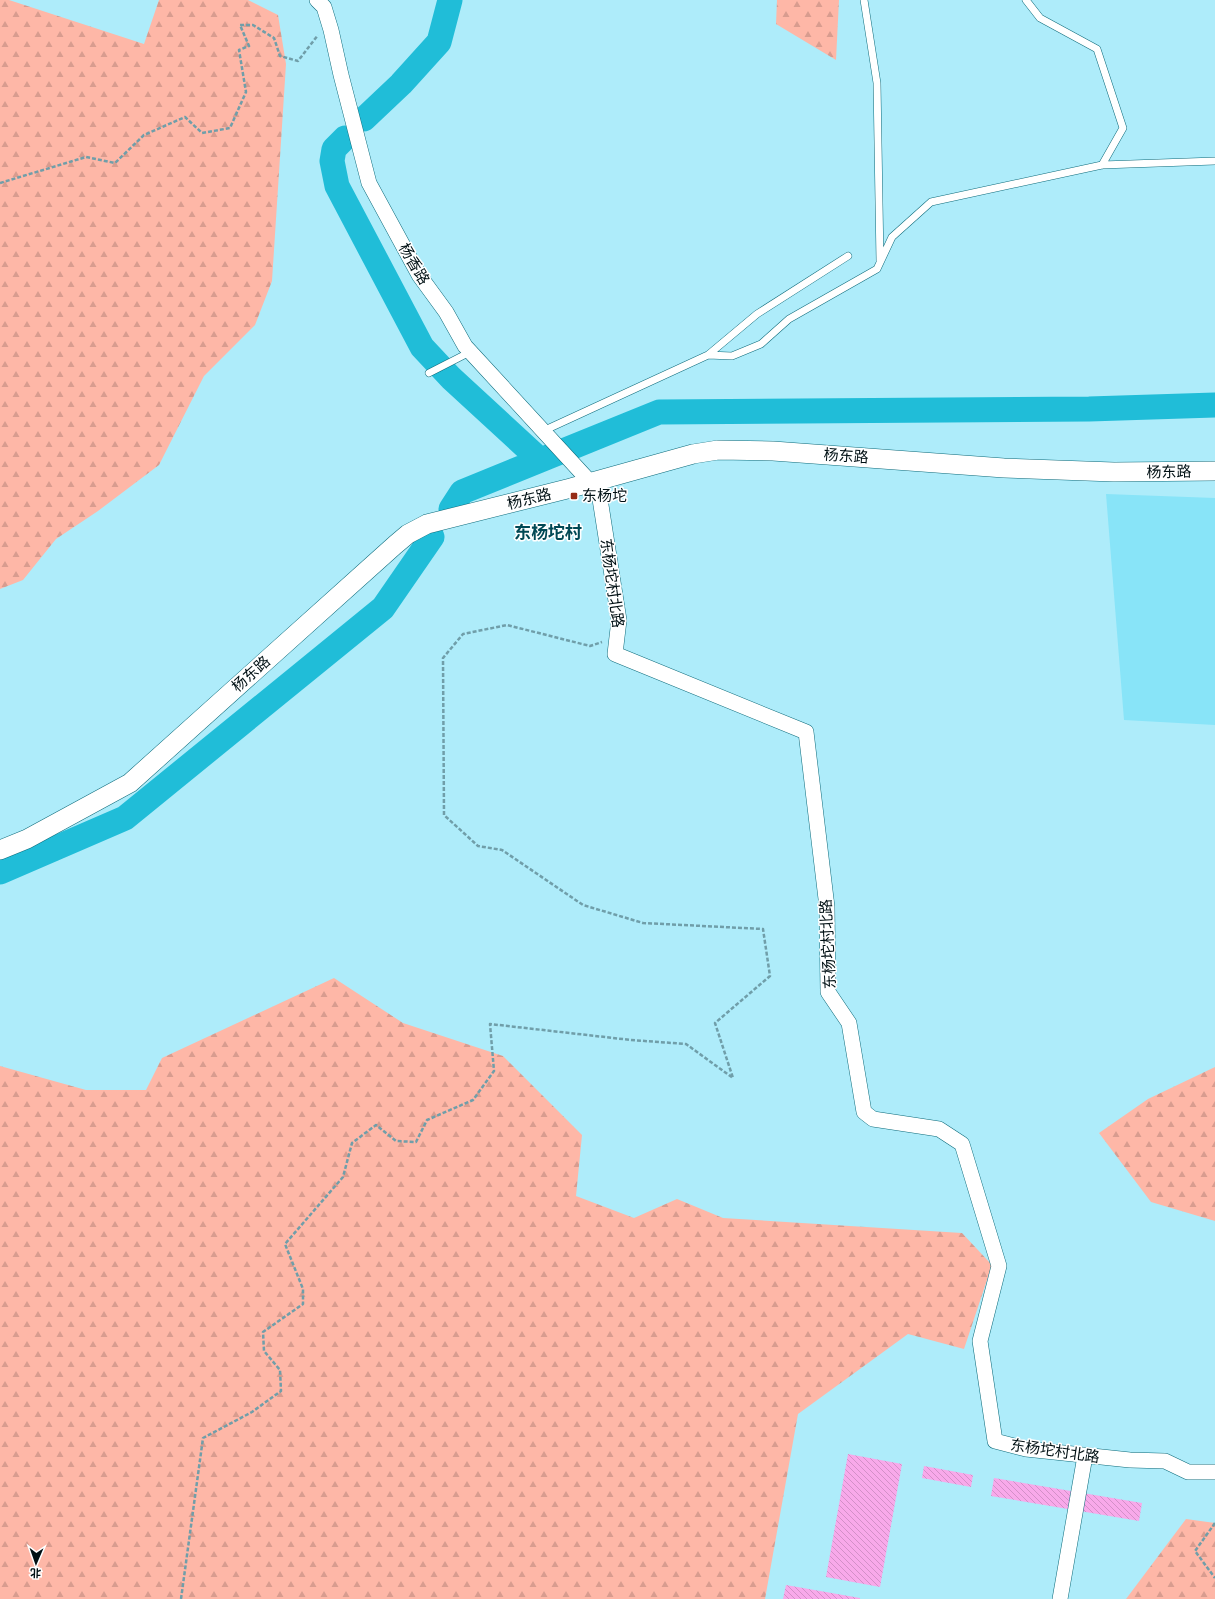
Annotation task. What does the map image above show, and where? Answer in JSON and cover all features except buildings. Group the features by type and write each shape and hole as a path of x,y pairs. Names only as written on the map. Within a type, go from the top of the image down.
{"street":[{"name":"杨香路","path":"317,0 324,8 331,30 341,76 369,183 419,275 446,312 465,346 585,477"},
{"name":"杨东路","path":"0,850 27,839 130,783 408,534 427,524 585,477 718,450 773,450 1004,468 1114,472 1215,471"},
{"name":"东杨坨村北路","path":"585,477 600,499 619,620 615,654 806,732 828,907 828,992 849,1024 864,1112 873,1119 939,1129 962,1144 999,1266 980,1341 995,1441 1026,1449 1085,1456 1165,1461 1188,1472 1215,1472"},
{"path":"1060,1599 1085,1456"}],"lane":[{"path":"864,0 877,83 880,264"},
{"path":"1026,0 1040,18 1097,49 1123,128 1102,165"},
{"path":"708,355 732,356 761,344 789,319 877,269 892,237 931,202 1102,165 1215,161"},
{"path":"546,435 708,355 758,314 848,256"},
{"path":"429,373 470,352"}],"path":[{"path":"0,183 86,157 115,163 144,135 185,117 202,133 230,128 246,92 239,50 249,46 240,25 253,26 274,38 280,56 298,61 316,37 331,30"},
{"path":"181,1599 203,1438 252,1412 281,1391 280,1370 264,1350 263,1332 303,1304 303,1290 285,1244 343,1178 352,1142 376,1125 396,1141 416,1142 427,1120 473,1100 494,1071 490,1024 631,1040 686,1044 733,1078 715,1023 770,976 763,928 643,923 583,905 502,850 478,846 444,815 443,658 463,634 507,625 590,646 618,638"},
{"path":"1215,1523 1195,1552 1215,1578"}],"shaded area":[{"path":"1106,494 1215,498 1215,725 1124,720"}],"green space":[{"path":"0,0 9,0 144,44 159,0 248,0 278,15 286,64 272,281 255,325 204,376 159,465 98,511 56,539 23,580 0,589"},
{"path":"777,0 839,0 836,60 776,24"},
{"path":"334,978 403,1023 503,1056 582,1135 576,1196 634,1218 677,1199 723,1218 962,1233 992,1265 964,1349 908,1334 798,1414 765,1599 0,1599 0,1066 86,1090 146,1090 162,1058"},
{"path":"1215,1067 1215,1221 1151,1202 1099,1133 1148,1099"},
{"path":"1186,1519 1215,1523 1215,1599 1126,1599"}],"waterway":[{"path":"364,119 401,84 439,42 450,0"},
{"path":"345,138 334,149 332,161 337,186 422,347 451,378 540,460"},
{"path":"451,509 462,492 659,412 1089,409 1215,405"},
{"path":"0,872 125,818 383,608 432,537"}],"place":[{"name":"东杨坨","path":"574,496"}],"district":[{"name":"东杨坨村","path":"548,532"}]}
